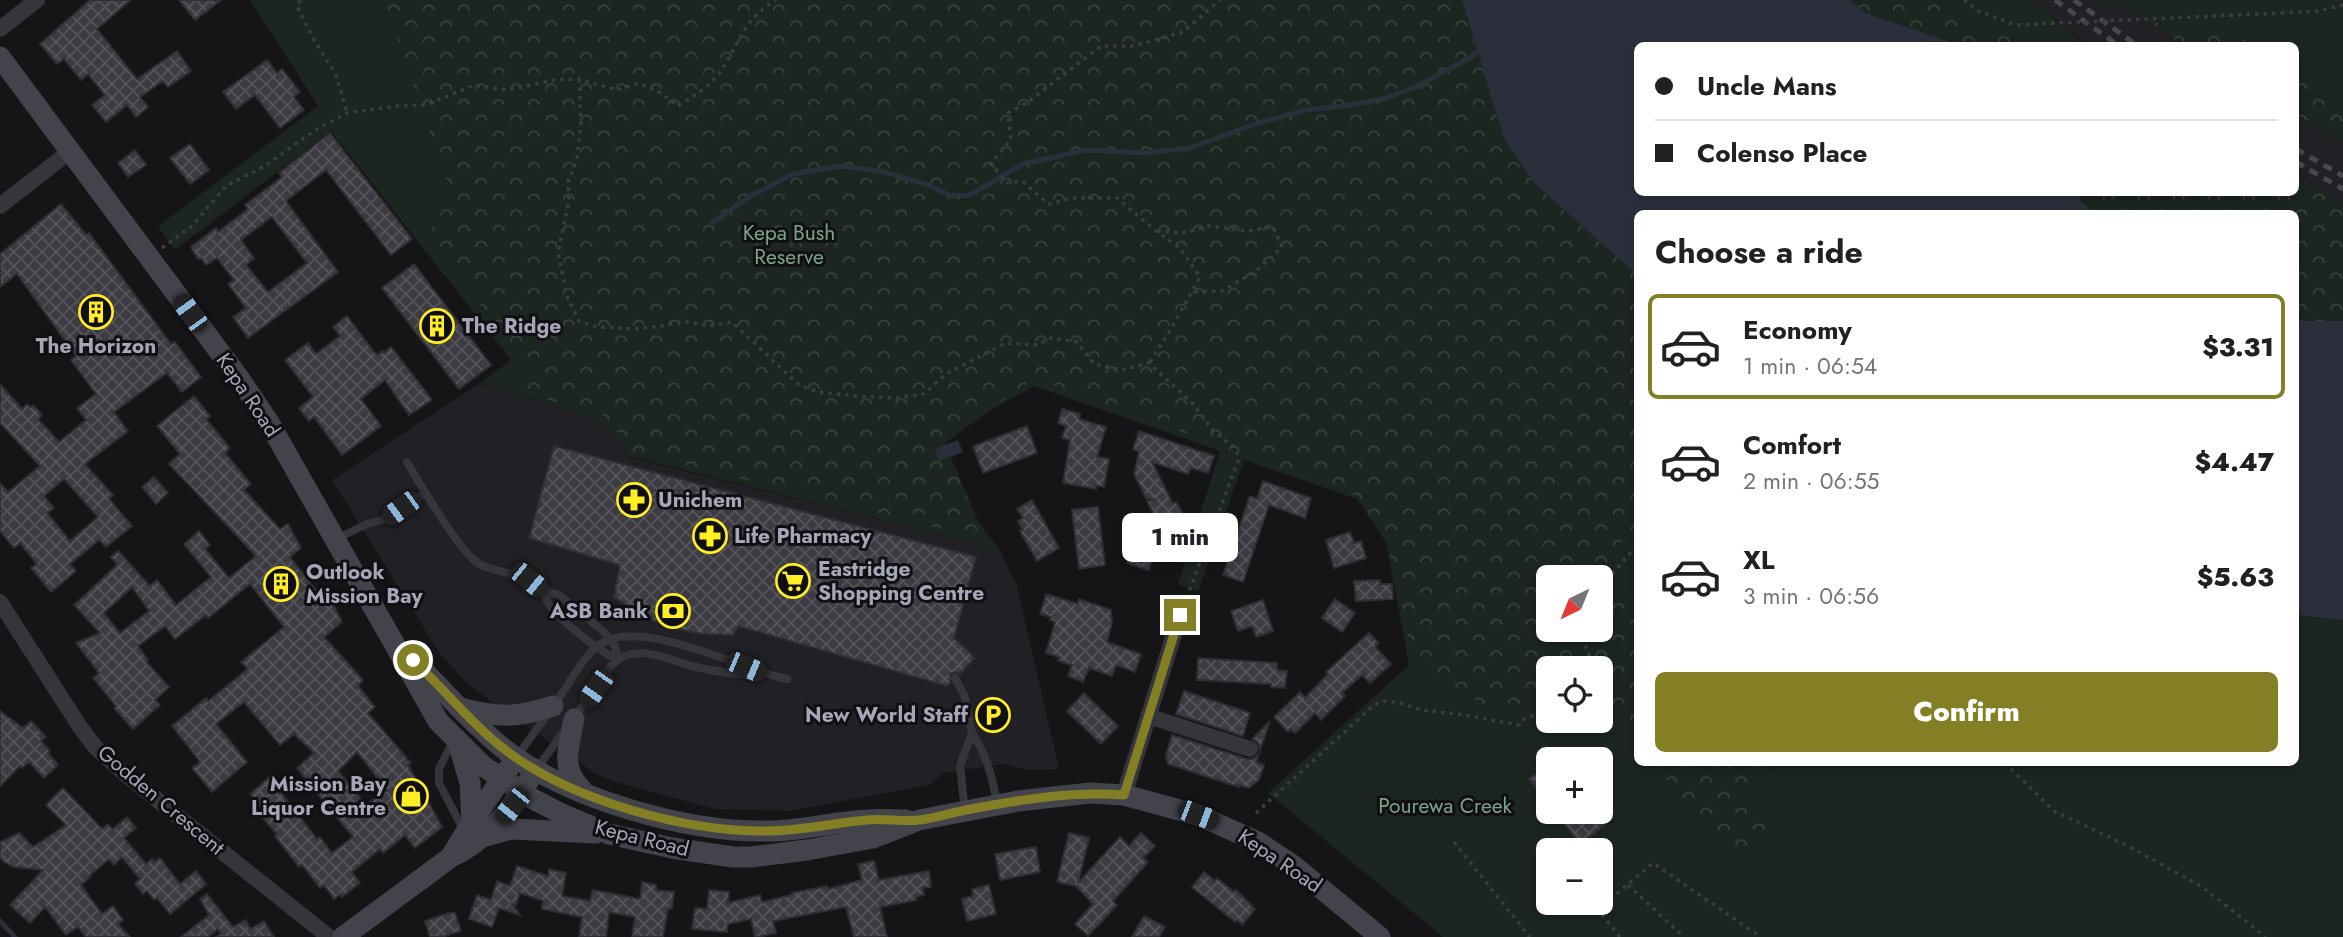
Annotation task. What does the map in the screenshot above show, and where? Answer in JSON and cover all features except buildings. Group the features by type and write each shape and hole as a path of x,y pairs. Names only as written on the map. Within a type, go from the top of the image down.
{"main road":[{"name":"Kepa Road","path":"0,57 268,421 429,707 456,741 483,766 522,792 564,815 609,834 672,848 751,857 873,838 919,820 998,804 1090,793 1124,795 1198,815 1258,842 1294,866 1380,937"},
{"name":"Kepa Road","path":"397,646 458,708 516,758 586,793 621,807 686,824 746,831 795,830 868,820 919,820"},
{"path":"458,708 518,717 554,706"},
{"path":"574,719 566,761 574,782 586,793"},
{"path":"456,741 470,783 474,831"},
{"path":"343,937 451,857 467,849 502,778 516,758"},
{"path":"474,831 512,806 536,769"},
{"path":"474,831 609,834"}],"street":[{"path":"0,29 37,0"},
{"path":"0,206 69,152"},
{"name":"Godden Crescent","path":"0,602 95,747 329,937"},
{"path":"1124,795 1180,615"},
{"path":"1148,716 1250,749"}],"lane":[{"path":"407,462 426,494 473,559 489,568 519,575 540,589 559,595 611,638 618,660"},
{"path":"336,539 367,524 386,519 415,498 426,494"},
{"path":"540,589 551,607 596,647 618,660"},
{"path":"516,758 596,647 611,638 630,635 647,637 729,659 765,675"},
{"path":"536,769 618,660 639,653 653,654 696,667 787,679"},
{"path":"955,678 965,697 972,733 982,747 990,769 998,804"},
{"path":"965,810 960,766 972,733"},
{"path":"456,741 439,769 439,783 474,831"}],"path":[{"path":"300,0 297,6 336,75 347,113"},
{"path":"160,248 192,226 226,186 265,166 315,130 347,113 426,105 474,85 508,90 554,80 579,79 617,90 638,83 661,93 678,106 703,90 722,70 742,32 765,7 776,0"},
{"path":"579,79 581,123 578,159 568,182 569,201 558,253 567,296 579,321 597,327 635,329 684,321 708,326 732,322 799,385 818,393 896,398 924,394 946,374 1006,343 1037,345 1051,338 1077,342 1094,364 1122,370 1149,363 1200,277 1180,248 1117,198 1074,198 1048,204 1022,181 1007,183 991,164 1011,139 1008,113 1028,102 1101,46 1134,46 1182,32 1220,0"},
{"path":"1964,0 1978,11 2015,25 2319,11 2343,5"},
{"path":"2335,0 2338,7"},
{"path":"1156,231 1183,233 1210,226 1247,231 1273,228 1282,247 1255,272 1222,291 1193,292"},
{"path":"1051,331 1051,338"},
{"path":"1149,363 1193,404 1214,432 1234,447 1238,455 1180,615"},
{"path":"1614,572 1634,549"},
{"path":"1256,813 1373,705 1381,701 1396,702 1422,710 1519,724 1536,714"},
{"path":"2008,766 2054,811 2124,844 2201,887 2266,937"},
{"path":"1454,842 1530,937"},
{"path":"1620,937 1598,910 1653,863 1761,937"},
{"path":"1628,885 1684,937"}],"shaded area":[{"path":"2032,0 2096,0 2110,10 2116,3 2179,42 2083,42"},
{"path":"2299,116 2343,143 2343,202 2299,179"},
{"name":"Eastridge Shopping Centre","path":"480,383 602,421 628,457 1000,550 1017,586 1059,769 1029,770 1003,764 944,773 929,785 790,811 714,809 612,781 596,774 489,700 466,682 440,654 332,480"}],"green space":[{"name":"Kepa Bush Reserve","path":"250,0 1455,0 1429,152 1634,326 1634,766 2299,766 2299,615 2343,620 2343,937 1443,937 1268,793 1409,665 1386,543 1357,499 1244,460 1198,592 1178,584 1220,451 1034,386 924,448 1000,550 628,456 601,421 480,383 511,360 331,131 175,250 158,226 318,106"},
{"name":"Kepa Bush Reserve","path":"384,0 1462,0 1504,139 1534,183 1634,272 1634,532 1624,537 1611,565 1536,565 1536,642 1614,642 1614,584 1634,594 1634,740 1613,714 1613,656 1536,656 1536,706 1505,716 1415,667 1387,542 1357,496 1034,378 945,443 986,540 634,452 601,414 515,391 528,367 429,239 447,182"},
{"path":"1849,0 1939,0 1981,28 2020,42 1950,42 1866,13"},
{"path":"1939,0 2032,0 2082,42 2019,42 1981,29"},
{"path":"2097,0 2343,0 2343,143 2299,116 2299,42 2179,42 2116,4 2110,10"},
{"path":"2116,3 2188,38 2219,33 2253,42 2179,42"},
{"path":"2299,69 2343,98 2343,143 2299,116"},
{"path":"2299,179 2343,202 2343,321 2299,320 2299,210 2092,210 2077,196 2299,196"},
{"path":"1655,766 1774,766 1777,775 1737,791 1749,815 1771,826 1742,870"}],"water":[{"path":"1462,0 1849,0 1866,13 1950,42 1634,42 1634,196 2077,196 2092,210 1634,210 1634,272 1534,183 1504,139"},
{"path":"2299,320 2343,321 2343,620 2299,615"},
{"path":"958,440 963,452 939,461 935,449"}],"waterway":[{"path":"712,223 749,197 793,174 842,166 885,172 928,185 951,196 970,195 1023,164 1086,150 1145,153 1190,148 1255,124 1307,110 1383,99 1418,86 1471,57 1482,48"},
{"path":"0,921 15,937"}],"railway":[{"path":"2055,0 2113,42"},
{"path":"2074,0 2132,42"},
{"path":"2299,151 2343,176"},
{"path":"2299,164 2343,189"}],"place":[{"name":"The Horizon","path":"96,312"},
{"name":"The Ridge","path":"437,326"},
{"name":"Unichem","path":"634,500"},
{"name":"Life Pharmacy","path":"710,536"},
{"name":"Eastridge Shopping Centre","path":"793,581"},
{"name":"Outlook Mission Bay","path":"281,584"},
{"name":"ASB Bank","path":"673,611"},
{"name":"New World Staff","path":"993,715"},
{"name":"Mission Bay Liquor Centre","path":"411,796"}],"route":[{"path":"413,660 458,708 505,750 536,769 586,793 636,812 686,824 746,831 795,830 868,820 919,820 1018,801 1090,793 1124,795 1180,615"}],"park label":[{"name":"Pourewa Creek","path":"1445,806"}]}
